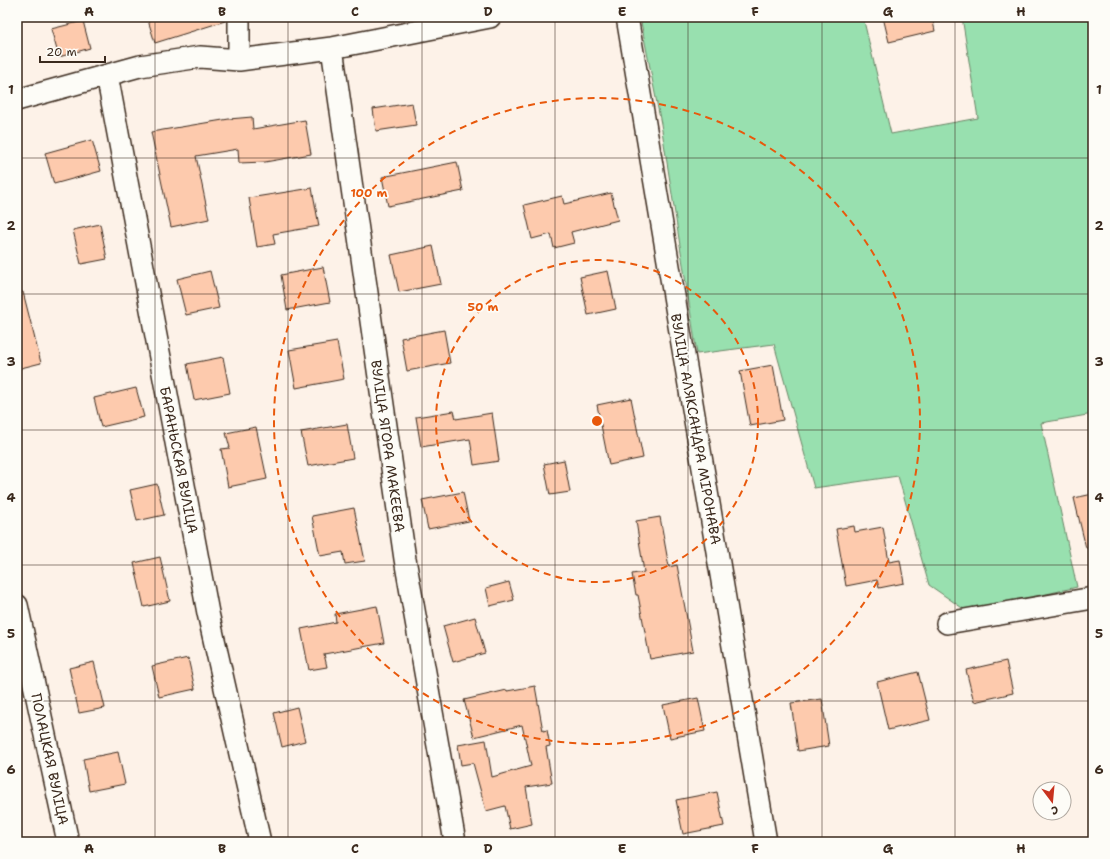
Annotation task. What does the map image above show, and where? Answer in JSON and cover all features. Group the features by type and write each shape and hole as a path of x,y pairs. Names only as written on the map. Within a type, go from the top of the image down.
{"street":[{"path":"238,17 239,60"},
{"path":"17,100 140,66 200,57 239,60 332,48 490,17"},
{"name":"ВУЛІЦА АЛЯКСАНДРА МІРОНАВА","path":"627,17 766,842"},
{"name":"ВУЛІЦА ЯГОРА МАКЕЕВА","path":"332,48 404,559 455,842"},
{"name":"БАРАНЬСКАЯ ВУЛІЦА","path":"107,75 208,613 260,842"},
{"path":"947,623 1093,598"},
{"name":"ПОЛАЦКАЯ ВУЛІЦА","path":"17,605 68,842"}],"green space":[{"path":"647,17 863,17 891,134 978,118 962,17 1093,17 1093,414 1041,423 1077,587 968,612 929,585 898,476 814,488 774,344 697,354 661,124 641,22"}],"building":[{"path":"147,17 225,17 225,21 155,43"},
{"path":"883,17 932,17 935,31 889,42"},
{"path":"83,21 90,48 59,57 51,29"},
{"path":"412,103 416,125 376,131 373,109"},
{"path":"252,117 253,129 305,120 311,154 265,162 239,163 238,149 196,156 209,219 171,227 151,132 229,119"},
{"path":"92,140 101,171 54,184 45,153"},
{"path":"457,162 463,191 388,206 382,177"},
{"path":"312,188 319,226 273,234 275,244 257,247 249,198"},
{"path":"611,193 618,220 571,232 574,243 554,248 551,234 532,239 524,205 562,196 564,204"},
{"path":"100,224 107,259 81,264 73,230"},
{"path":"433,246 441,284 399,292 391,255"},
{"path":"323,267 330,302 287,310 281,275"},
{"path":"210,271 219,308 186,315 177,279"},
{"path":"608,271 616,309 588,315 580,277"},
{"path":"23,292 41,363 17,369 17,293"},
{"path":"444,330 450,363 407,371 401,338"},
{"path":"337,342 344,379 296,388 289,350"},
{"path":"223,357 230,393 194,400 187,364"},
{"path":"773,365 783,420 750,426 740,371"},
{"path":"136,388 144,417 101,427 94,398"},
{"path":"631,398 643,458 609,465 597,405"},
{"path":"454,411 456,419 492,413 499,461 474,465 470,439 421,447 416,417"},
{"path":"347,424 353,458 308,466 301,432"},
{"path":"256,427 267,479 228,487 221,449 230,448 226,433"},
{"path":"564,460 570,492 550,495 544,464"},
{"path":"157,484 164,515 137,521 130,490"},
{"path":"463,492 469,521 428,529 422,500"},
{"path":"1093,494 1093,548 1086,548 1074,498"},
{"path":"354,508 365,561 345,564 343,552 320,556 312,516"},
{"path":"660,517 669,567 677,565 693,651 650,659 638,595 636,595 632,574 644,572 636,521"},
{"path":"854,526 855,532 883,527 889,562 900,560 904,583 879,588 877,580 846,586 836,529"},
{"path":"160,557 170,601 144,607 134,563"},
{"path":"509,582 514,600 490,606 486,588"},
{"path":"377,606 384,643 324,654 327,667 309,670 301,629 336,622 335,614"},
{"path":"475,617 485,653 453,662 443,626"},
{"path":"188,658 195,689 159,697 152,666"},
{"path":"1006,661 1013,693 974,702 966,670"},
{"path":"94,662 105,708 79,713 69,668"},
{"path":"918,672 930,720 888,730 877,682"},
{"path":"535,686 543,731 547,730 550,746 546,747 552,783 526,787 532,824 510,829 505,806 486,811 473,763 461,765 458,745 486,740 492,777 531,766 522,725 474,737 464,700 507,690"},
{"path":"698,698 705,731 670,738 663,705"},
{"path":"822,699 829,746 798,751 791,703"},
{"path":"297,707 305,741 282,747 274,713"},
{"path":"118,752 125,784 89,791 83,759"},
{"path":"717,792 724,826 683,834 676,800"}]}
